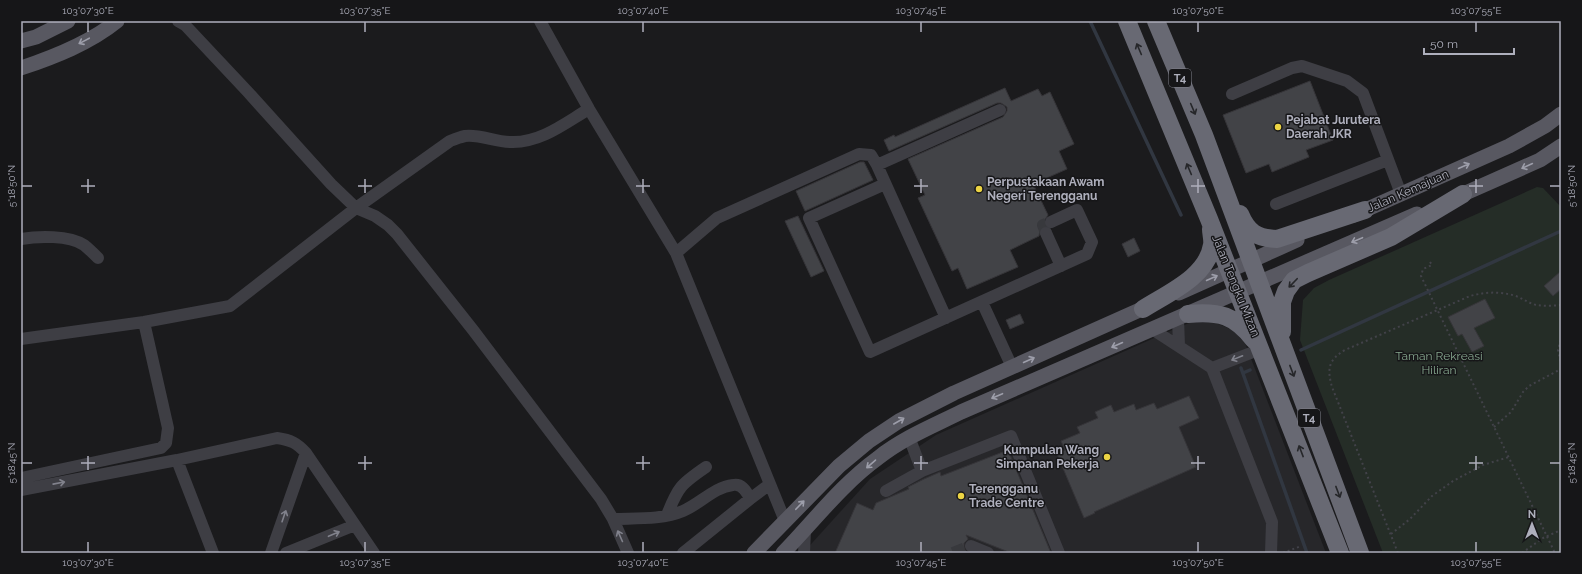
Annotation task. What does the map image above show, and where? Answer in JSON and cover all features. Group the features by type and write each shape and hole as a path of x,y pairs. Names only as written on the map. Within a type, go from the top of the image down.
{"highway":[{"name":"Jalan Tengku Mizan","path":"1127,21 1210,219 1340,553"},
{"name":"Jalan Tengku Mizan","path":"1158,22 1204,135 1360,553"},
{"path":"1204,135 1245,225 1254,234 1265,238 1277,239 1365,210"},
{"path":"1284,351 1281,328 1282,302 1286,291 1294,280 1391,237 1463,194"},
{"path":"1143,309 1196,275 1204,267 1213,244 1210,219"},
{"path":"1183,316 1215,313 1230,318 1244,328 1261,349"}],"main road":[{"path":"21,41 36,37 68,21"},
{"path":"21,68 47,59 83,42 117,21"},
{"name":"Jalan Kemajuan","path":"754,553 839,466 869,441 899,421 954,393 1509,146 1544,126 1561,114"},
{"name":"Jalan Kemajuan","path":"783,553 850,482 878,458 909,437 961,412 1559,152"}],"street":[{"path":"178,21 190,30 356,208 375,216 388,225 397,234 473,330 601,499 628,553"},
{"path":"540,21 588,109 676,253 785,521"},
{"path":"1232,94 1292,68 1302,66 1347,81 1363,93 1401,194"},
{"path":"21,339 144,322 230,306 356,208 450,141 464,136 480,136 496,141 514,142 532,140 547,134 588,109"},
{"path":"877,165 1000,110"},
{"path":"676,253 717,218 859,154 871,155 877,165 946,318"},
{"path":"1276,204 1388,160"},
{"path":"885,184 809,218 870,352 1087,254 1092,242 1077,210 1050,222"},
{"path":"1046,233 1061,266"},
{"path":"21,239 32,237 58,237 82,244 98,258"},
{"path":"982,302 1012,367"},
{"path":"1179,346 1183,316"},
{"path":"21,478 161,448 166,443 168,428 144,322"},
{"path":"1152,329 1212,368 1272,522 1269,552"},
{"path":"1212,368 1261,349"},
{"path":"886,491 922,471 1011,436 1058,553"},
{"path":"909,437 922,471"},
{"path":"21,490 176,460 278,438 298,444 306,453 374,553"},
{"path":"271,553 306,453"},
{"path":"176,460 213,553"},
{"path":"666,515 679,488 686,481 706,467"},
{"path":"612,519 666,515 683,511 719,490 734,484 740,486 746,491 750,499"},
{"path":"683,553 770,484"},
{"path":"286,553 355,525"},
{"path":"804,553 805,531"},
{"path":"971,546 988,553"}],"path":[{"path":"1430,262 1432,265 1423,269 1421,276 1424,283 1555,553"},
{"path":"1398,553 1332,387 1329,375 1331,363 1336,355 1470,296 1485,292 1515,296 1535,305 1561,305"},
{"path":"1561,340 1558,350 1561,362"},
{"path":"1494,427 1510,412 1523,392 1529,386 1561,369"},
{"path":"1390,534 1410,519 1432,496 1452,481 1483,465 1508,457"},
{"path":"1522,553 1547,536 1561,530"},
{"path":"1283,553 1301,546"}],"shaded area":[{"path":"1211,321 1233,330 1245,343 1326,553 803,553 870,479 936,435 1179,327 1192,322"}],"green space":[{"name":"Taman Rekreasi Hiliran","path":"1537,187 1543,188 1561,207 1561,553 1383,553 1300,340 1303,300 1314,288 1329,280"}],"building":[{"name":"Pejabat Jurutera Daerah JKR","path":"1310,81 1333,140 1306,150 1309,157 1272,172 1269,164 1246,173 1223,115"},
{"name":"Perpustakaan Awam Negeri Terengganu","path":"1005,88 1011,101 1038,89 1042,96 1050,92 1074,144 1059,151 1067,169 1033,184 1048,215 1044,221 1045,226 1040,229 1039,236 1010,250 1018,267 967,289 958,268 952,271 918,198 925,195 908,159 1003,117 1007,111 1007,107 1001,103 997,103 889,151 884,140 894,135 895,137"},
{"path":"860,162 864,162 873,180 805,211 796,191"},
{"path":"798,216 824,271 811,277 785,221"},
{"path":"1134,238 1140,251 1128,257 1122,244"},
{"path":"1561,271 1561,289 1553,296 1544,286"},
{"path":"1485,299 1495,318 1474,328 1484,346 1472,352 1462,334 1458,336 1448,317"},
{"path":"1020,314 1024,323 1010,329 1006,320"},
{"name":"Kumpulan Wang Simpanan Pekerja","path":"1189,396 1199,418 1179,427 1196,467 1094,512 1095,513 1084,518 1057,454 1065,450 1061,441 1080,433 1077,427 1098,418 1095,412 1111,405 1114,412 1134,404 1136,410 1154,403 1157,409"},
{"name":"Terengganu Trade Centre","path":"1008,450 1051,553 1011,553 966,535 968,539 964,543 964,547 968,553 835,553 857,503 873,510 876,503 909,489 908,487 924,479 940,472 941,476"}],"waterway":[{"path":"1090,21 1181,215"},
{"path":"1301,350 1561,231"},
{"path":"1241,368 1307,553"},
{"path":"1243,373 1250,370"}],"tunnel":[{"path":"1046,233 1043,225 1051,222"},
{"path":"953,553 971,546"}],"place":[{"name":"Pejabat Jurutera Daerah JKR","path":"1278,127"},
{"name":"Perpustakaan Awam Negeri Terengganu","path":"979,189"},
{"name":"Kumpulan Wang Simpanan Pekerja","path":"1107,457"},
{"name":"Terengganu Trade Centre","path":"961,496"}]}
